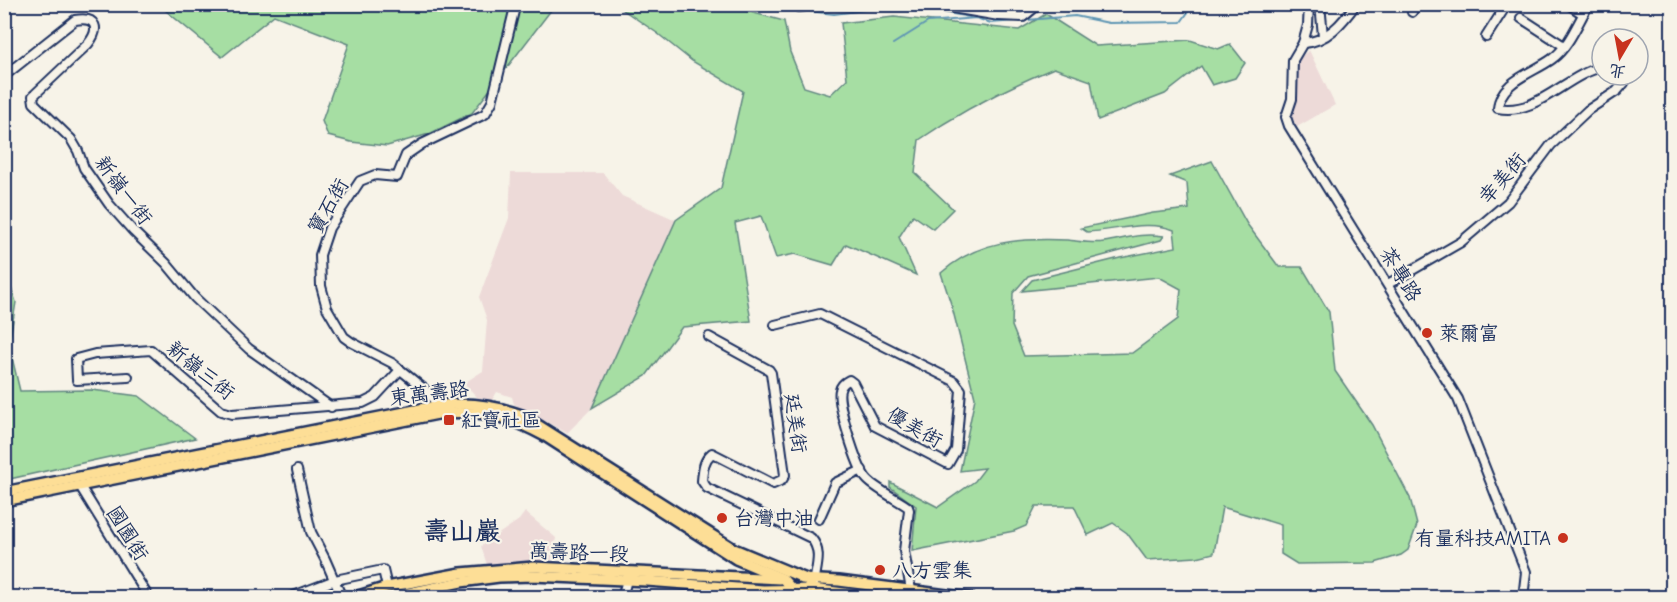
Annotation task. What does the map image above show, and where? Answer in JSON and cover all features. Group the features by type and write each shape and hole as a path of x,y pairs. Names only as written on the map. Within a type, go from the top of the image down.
{"main road":[{"name":"東萬壽路","path":"4,492 471,403 500,407 522,415 734,549 812,582"},
{"name":"東萬壽路","path":"4,501 440,409 489,414 521,423 741,561 783,579 791,588"},
{"path":"740,579 741,561"},
{"name":"萬壽路一段","path":"352,597 387,587 461,573 533,567 763,590 791,588 812,582"},
{"name":"萬壽路一段","path":"385,597 500,577 628,576 783,579 812,582"},
{"path":"812,582 970,597"},
{"path":"812,582 882,597"}],"street":[{"path":"793,4 799,7 819,4"},
{"path":"929,4 999,16 1023,17 1039,4"},
{"name":"茶專路","path":"1309,4 1308,25 1303,43 1293,60 1292,99 1286,117 1289,126 1458,399 1526,572 1523,597"},
{"path":"1320,4 1323,36"},
{"path":"1303,43 1312,42 1340,26 1356,4"},
{"path":"1486,37 1507,4"},
{"path":"1568,4 1583,14"},
{"path":"1589,4 1564,46 1554,58 1511,84 1499,98 1498,108 1518,109 1549,95 1590,70"},
{"name":"寶石街","path":"440,409 429,393 400,370 387,360 351,342 339,330 327,308 321,286 320,255 329,228 360,181 375,176 397,177 405,155 422,144 485,114 492,102 514,11"},
{"path":"1521,18 1564,46"},
{"name":"新嶺一街","path":"4,76 75,20 91,21 95,26 95,35 33,96 34,102 71,140 84,168 109,204 166,263 195,298 249,349 331,407"},
{"name":"幸美街","path":"1388,284 1461,242 1508,202 1551,145 1588,110 1620,87"},
{"name":"優美街","path":"775,325 820,314 954,381 961,390 956,450 948,464 875,426 858,388 849,380 840,390 842,416 866,478 908,507 904,551 911,590"},
{"name":"廷美街","path":"709,337 770,371 785,475 782,480 773,484 712,453 707,457 703,468 702,481 707,488 811,538 818,549 812,582"},
{"name":"新嶺三街","path":"128,377 77,380 76,359 95,354 151,351 221,411 232,414 331,407 370,401 400,370"},
{"path":"297,470 311,532 342,597"},
{"path":"819,519 835,483 862,470"},
{"name":"國園街","path":"80,486 149,597"},
{"path":"288,597 335,580 382,570 387,587"},
{"path":"622,597 628,576"}],"shaded area":[{"path":"1309,50 1335,105 1297,127 1292,117 1295,98 1295,68 1297,60"},
{"path":"511,173 603,173 622,196 676,220 592,408 567,433 514,404 512,397 497,392 492,400 478,398 464,383 483,371 487,320 479,297 509,218"},
{"path":"525,512 556,538 552,560 487,565 481,546 519,520"}],"green space":[{"path":"159,5 555,5 472,113 429,134 387,146 351,142 328,136 322,121 349,44 274,15 222,57"},
{"path":"616,5 723,5 784,21 790,52 804,87 830,95 847,79 841,23 894,17 1019,30 1046,14 1096,46 1190,40 1218,49 1230,44 1245,63 1235,78 1212,85 1201,66 1165,94 1098,120 1091,81 1054,68 984,101 935,129 919,140 915,173 953,209 933,229 913,215 899,237 916,275 846,244 833,265 795,254 776,258 761,216 735,223 751,321 682,327 646,376 592,408 676,220 721,188 743,91 692,61"},
{"path":"1212,161 1247,224 1279,267 1302,267 1329,312 1335,371 1372,425 1410,498 1417,525 1408,550 1401,555 1375,563 1297,564 1281,554 1281,525 1222,507 1214,553 1197,557 1147,560 1127,533 1113,523 1088,535 1074,506 1036,506 1026,526 1014,531 912,551 916,506 890,487 890,482 938,507 975,481 985,468 960,471 975,398 941,273 970,254 1000,243 1049,239 1100,243 1140,236 1164,236 1161,240 1028,276 1013,293 1012,326 1024,356 1132,353 1178,319 1181,289 1159,277 1022,291 1032,280 1176,247 1174,230 1164,227 1143,226 1087,232 1081,228 1153,213 1189,209 1187,183 1170,176"},
{"path":"4,267 16,302 9,345 20,391 92,390 139,396 195,438 5,480"}],"waterway":[{"path":"772,4 795,9"},
{"path":"893,44 928,22 976,18 991,23 1075,16 1109,23 1181,22 1194,4"},
{"path":"801,10 834,14 904,5 970,17"}],"place":[{"name":"萊爾富","path":"1427,333"},
{"name":"紅寶社區","path":"449,420"},
{"name":"台灣中油","path":"722,518"},
{"name":"有量科技AMITA","path":"1563,538"},
{"name":"八方雲集","path":"880,570"}],"district":[{"name":"壽山巖","path":"462,531"}]}
